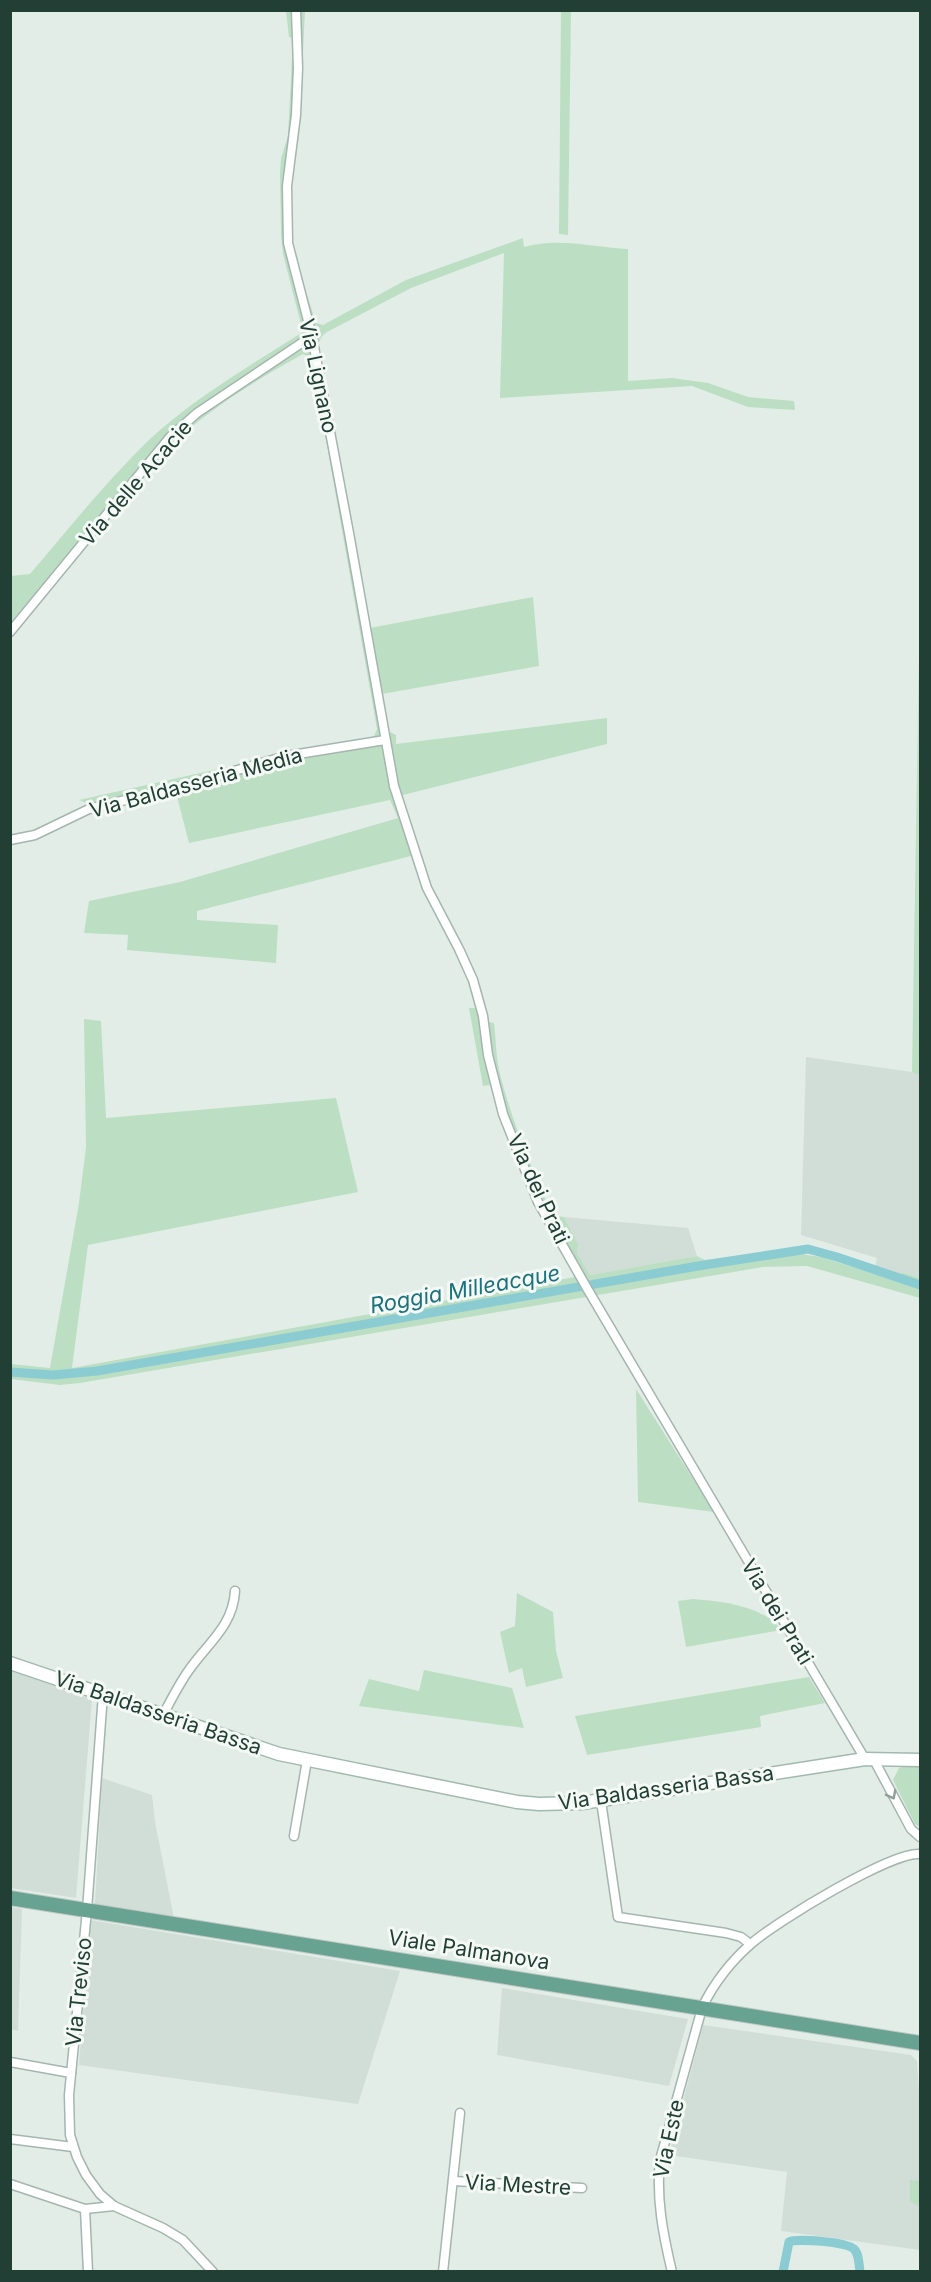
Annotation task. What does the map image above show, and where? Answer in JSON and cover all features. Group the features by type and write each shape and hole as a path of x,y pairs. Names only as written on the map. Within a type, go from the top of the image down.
{"main road":[{"name":"Viale Palmanova","path":"10,1898 921,2043"}],"street":[{"name":"Via Lignano","path":"296,10 298,68 296,115 287,186 288,243 312,336 385,740"},
{"name":"Via delle Acacie","path":"10,632 171,436 197,413 312,336"},
{"name":"Via Baldasseria Media","path":"10,840 35,835 89,809 186,785 286,756 385,740"},
{"name":"Via dei Prati","path":"385,740 394,786 427,888 473,980 483,1016 488,1055 503,1114 538,1202 869,1760 911,1829 921,1837"},
{"path":"163,1715 189,1669 226,1624 233,1609 236,1591"},
{"name":"Via Baldasseria Bassa","path":"10,1663 255,1746 307,1760 517,1802 560,1804 601,1801 869,1760 921,1760"},
{"name":"Via Treviso","path":"104,1694 68,2111 73,2147 93,2186 114,2206 173,2234 192,2249 213,2271"},
{"path":"294,1836 307,1760"},
{"path":"601,1801 618,1917 726,1933 741,1937 750,1944"},
{"name":"Via Este","path":"672,2271 660,2213 658,2178 660,2160 702,2008 722,1976 750,1944 765,1932 834,1890 906,1855 921,1854"},
{"name":"Via Treviso","path":"10,2062 71,2073"},
{"name":"Via Mestre","path":"443,2271 460,2113"},
{"path":"10,2139 73,2147"},
{"name":"Via Mestre","path":"453,2181 582,2188"},
{"path":"10,2184 85,2209 114,2206"},
{"path":"85,2209 88,2271"}],"shaded area":[{"path":"806,1057 912,1072 920,1076 920,1278 875,1267 877,1258 801,1235"},
{"path":"564,1217 688,1228 697,1256 590,1275 577,1253 578,1244"},
{"path":"11,1671 92,1699 76,1898 11,1888"},
{"path":"102,1778 152,1795 155,1822 174,1918 95,1904"},
{"path":"10,1907 22,1909 18,2031 11,2029"},
{"path":"90,1920 400,1971 358,2104 79,2065"},
{"path":"502,1988 688,2019 669,2086 497,2055"},
{"path":"703,2025 911,2055 917,2061 920,2107 920,2250 781,2231 787,2172 669,2155"}],"green space":[{"path":"286,11 305,11 299,133 291,185 291,231 296,261 316,323 323,325 406,280 523,238 524,247 563,243 628,249 628,381 672,378 708,383 748,397 794,401 795,410 748,407 692,386 500,398 504,253 411,288 327,332 319,341 318,349 370,628 533,597 539,666 382,694 388,731 396,735 396,744 607,718 607,744 399,796 429,884 466,957 484,1004 488,1022 494,1023 498,1064 504,1089 522,1144 552,1215 564,1217 578,1244 577,1253 590,1275 697,1256 705,1260 801,1247 801,1254 821,1257 899,1282 902,1272 920,1278 920,1298 807,1266 763,1267 80,1383 60,1385 11,1379 11,1364 50,1368 79,1203 86,1147 84,1019 101,1021 106,1118 336,1098 358,1192 88,1245 72,1368 575,1277 530,1195 490,1085 483,1086 469,1008 477,1008 457,952 426,893 411,856 197,911 197,920 278,925 276,963 127,950 128,935 84,933 89,901 180,882 398,818 390,800 189,843 175,789 97,808 79,800 308,749 369,739 374,736 377,729 321,411 316,406 307,356 303,354 217,407 170,445 164,439 11,622 11,576 30,574 120,470 172,420 236,374 303,332 283,254 281,235 280,174 281,158 288,136 293,38 289,37"},
{"path":"561,11 571,11 568,235 559,234"},
{"path":"920,593 920,1076 912,1072"},
{"path":"636,1389 714,1512 638,1502"},
{"path":"517,1593 553,1612 556,1651 563,1678 526,1687 522,1668 509,1673 500,1632 515,1626"},
{"path":"693,1599 728,1603 753,1610 774,1622 781,1630 686,1647 678,1601"},
{"path":"424,1670 512,1688 524,1728 359,1706 369,1679 419,1691"},
{"path":"809,1677 825,1703 760,1716 761,1727 587,1755 575,1716"},
{"path":"920,1767 920,1827 915,1824 893,1780 899,1768"},
{"path":"910,2180 920,2181 920,2207 910,2201"}],"waterway":[{"name":"Roggia Milleacque","path":"10,1372 53,1375 97,1371 698,1266 808,1249 920,1285"},
{"path":"783,2272 789,2242 801,2240 822,2241 854,2249 860,2272"}]}
